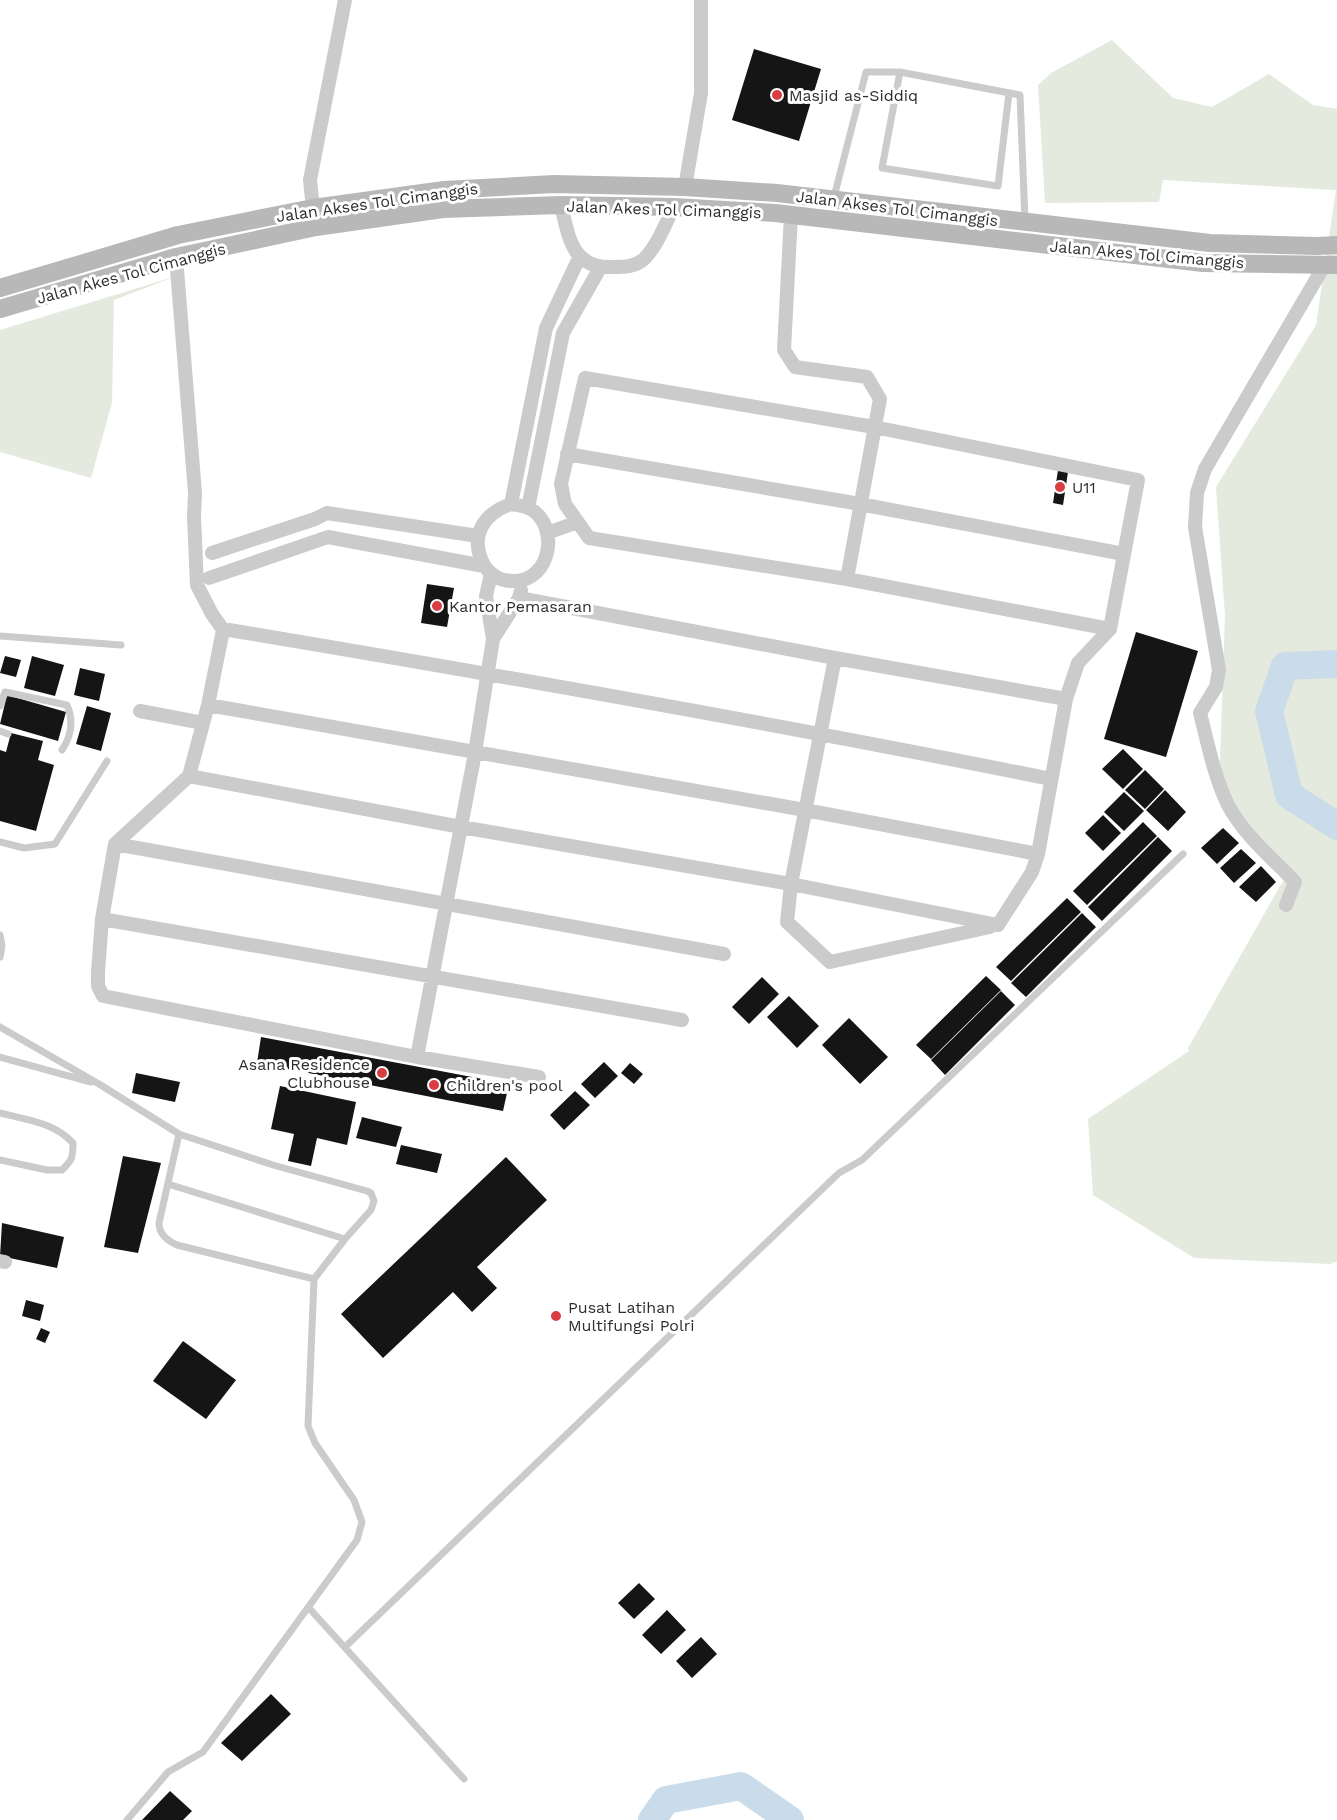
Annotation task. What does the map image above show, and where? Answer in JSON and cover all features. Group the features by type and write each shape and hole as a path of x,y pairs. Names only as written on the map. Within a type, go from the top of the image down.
{"main road":[{"name":"Jalan Akses Tol Cimanggis","path":"0,288 178,235 313,208 444,190 554,184 685,187 777,193 1210,243 1337,245"},
{"path":"777,193 783,214"},
{"name":"Jalan Akes Tol Cimanggis","path":"0,309 176,257 316,227 443,209 561,205 674,207 783,214 1203,263 1331,265"},
{"path":"313,208 316,227"}],"street":[{"path":"313,208 310,180 345,0"},
{"path":"685,187 701,93 701,0"},
{"path":"561,205 568,235 579,258 600,268 629,267 642,261 652,249 674,207"},
{"path":"783,214 784,350 795,367 867,377 880,399 847,579"},
{"path":"176,257 195,493 197,585 224,632"},
{"path":"510,504 546,328 579,258"},
{"path":"1286,905 1295,882 1251,837 1229,806 1213,767 1200,713 1216,687 1219,670 1195,527 1197,493 1205,469 1331,265"},
{"path":"528,508 563,333 600,268"},
{"path":"835,658 791,884 787,922 830,962 998,925 1032,872 1038,854 1066,699 1078,663 1110,629 1138,480 874,427 585,378 561,484 565,504 589,538 847,579 1110,629"},
{"path":"567,454 860,504 1124,554"},
{"path":"209,578 328,537 487,570 503,581 523,580 541,567 546,556 548,533 542,518 528,508 510,504 497,509 480,527 478,553 487,570 486,596 492,639 475,753 417,1057"},
{"path":"212,553 327,513 478,536"},
{"path":"327,513 328,537"},
{"path":"548,533 578,522"},
{"path":"492,639 519,598 523,580"},
{"path":"519,598 1066,699"},
{"path":"539,1077 417,1057 103,996 98,986 102,919 115,844 189,776 224,632 229,630 487,673 821,733 1052,779"},
{"path":"208,705 805,810 1038,854"},
{"path":"140,711 203,723"},
{"path":"189,776 461,827 791,884 998,925"},
{"path":"115,844 724,954"},
{"path":"102,919 682,1020"}],"lane":[{"path":"834,200 866,72 900,72 1020,95 1025,223"},
{"path":"900,72 882,168 998,186 1009,93"},
{"path":"0,636 121,645"},
{"path":"0,706 5,692 67,705 73,718 67,743 62,750"},
{"path":"0,731 8,734"},
{"path":"0,842 24,849 55,844 106,761"},
{"path":"345,1647 839,1173 862,1160 1183,854"},
{"path":"0,935 2,946 0,957"},
{"path":"0,1027 99,1084 179,1134 273,1165 371,1193 374,1201 371,1210 314,1279 308,1426 315,1443 354,1500 362,1522 357,1540 203,1752 168,1772 127,1820"},
{"path":"0,1057 99,1084"},
{"path":"0,1113 49,1125 64,1133 73,1143 73,1153 72,1160 62,1170 47,1170 0,1160"},
{"path":"179,1134 159,1228 169,1241 314,1279"},
{"path":"168,1184 345,1239"},
{"path":"309,1608 464,1779"}],"shaded area":[{"path":"1112,40 1173,98 1212,107 1269,74 1313,105 1337,109 1337,1261 1330,1264 1194,1258 1093,1195 1088,1119 1189,1051 1188,1048 1288,872 1219,789 1225,616 1216,487 1316,325 1336,190 1163,180 1159,202 1045,203 1038,85 1051,73"},
{"path":"177,276 114,300 112,403 91,478 0,452 0,330"}],"building":[{"name":"Masjid as-Siddiq","path":"754,49 821,69 799,141 732,120"},
{"name":"U11","path":"1058,470 1068,472 1063,505 1053,503"},
{"name":"Kantor Pemasaran","path":"427,584 454,588 447,627 421,623"},
{"path":"1136,632 1198,651 1166,757 1104,739"},
{"path":"5,656 21,660 16,677 0,673"},
{"path":"32,656 64,665 55,696 24,688"},
{"path":"80,668 105,674 99,701 74,695"},
{"path":"7,695 66,712 58,741 0,724"},
{"path":"87,706 111,713 101,751 76,744"},
{"path":"11,733 43,741 38,760 54,765 36,831 0,821 0,750 6,752"},
{"path":"1123,749 1143,769 1123,789 1102,769"},
{"path":"1145,770 1164,789 1145,809 1125,790"},
{"path":"1165,790 1186,812 1168,831 1146,810"},
{"path":"1124,792 1144,811 1124,831 1104,812"},
{"path":"1103,815 1121,833 1103,851 1085,833"},
{"path":"1143,822 1157,836 1087,905 1073,891"},
{"path":"1223,828 1239,843 1217,864 1201,848"},
{"path":"1158,837 1172,851 1102,921 1088,907"},
{"path":"1241,849 1256,863 1234,883 1220,868"},
{"path":"1261,866 1276,882 1256,902 1239,887"},
{"path":"1067,898 1081,912 1011,981 996,967"},
{"path":"1082,913 1096,927 1026,997 1011,983"},
{"path":"986,976 1001,990 931,1059 916,1045"},
{"path":"762,977 779,994 749,1024 732,1007"},
{"path":"1001,991 1015,1005 945,1075 931,1060"},
{"path":"789,996 819,1026 797,1048 767,1017"},
{"path":"849,1018 888,1057 860,1084 822,1045"},
{"name":"Asana Residence Clubhouse","path":"261,1037 509,1084 503,1111 257,1063"},
{"path":"604,1062 618,1076 595,1098 581,1084"},
{"path":"630,1063 643,1074 634,1084 621,1073"},
{"path":"136,1073 180,1082 175,1102 132,1093"},
{"path":"280,1086 356,1102 347,1145 317,1138 311,1166 288,1161 294,1134 271,1129"},
{"path":"575,1091 590,1105 564,1130 550,1115"},
{"path":"362,1117 402,1127 396,1147 356,1138"},
{"path":"401,1145 442,1154 437,1173 396,1164"},
{"path":"123,1156 161,1163 138,1253 104,1247"},
{"path":"506,1157 547,1200 477,1267 497,1288 472,1312 453,1292 383,1358 341,1314"},
{"path":"2,1223 64,1237 57,1268 0,1256"},
{"path":"26,1300 44,1305 40,1321 22,1316"},
{"path":"41,1328 50,1332 45,1343 36,1339"},
{"path":"183,1341 236,1380 206,1419 153,1381"},
{"path":"639,1583 655,1599 634,1619 618,1603"},
{"path":"667,1610 686,1630 661,1654 642,1635"},
{"path":"701,1637 717,1654 692,1678 676,1661"},
{"path":"271,1694 291,1714 242,1761 221,1743"},
{"path":"170,1791 192,1811 183,1820 142,1820"}],"waterway":[{"path":"1337,664 1285,666 1269,711 1289,795 1337,826"},
{"path":"652,1820 666,1800 741,1786 790,1820"}],"place":[{"name":"Masjid as-Siddiq","path":"777,95"},
{"name":"U11","path":"1060,487"},
{"name":"Kantor Pemasaran","path":"437,606"},
{"name":"Asana Residence Clubhouse","path":"382,1073"},
{"name":"Children's pool","path":"434,1085"},
{"name":"Pusat Latihan Multifungsi Polri","path":"556,1316"}]}
